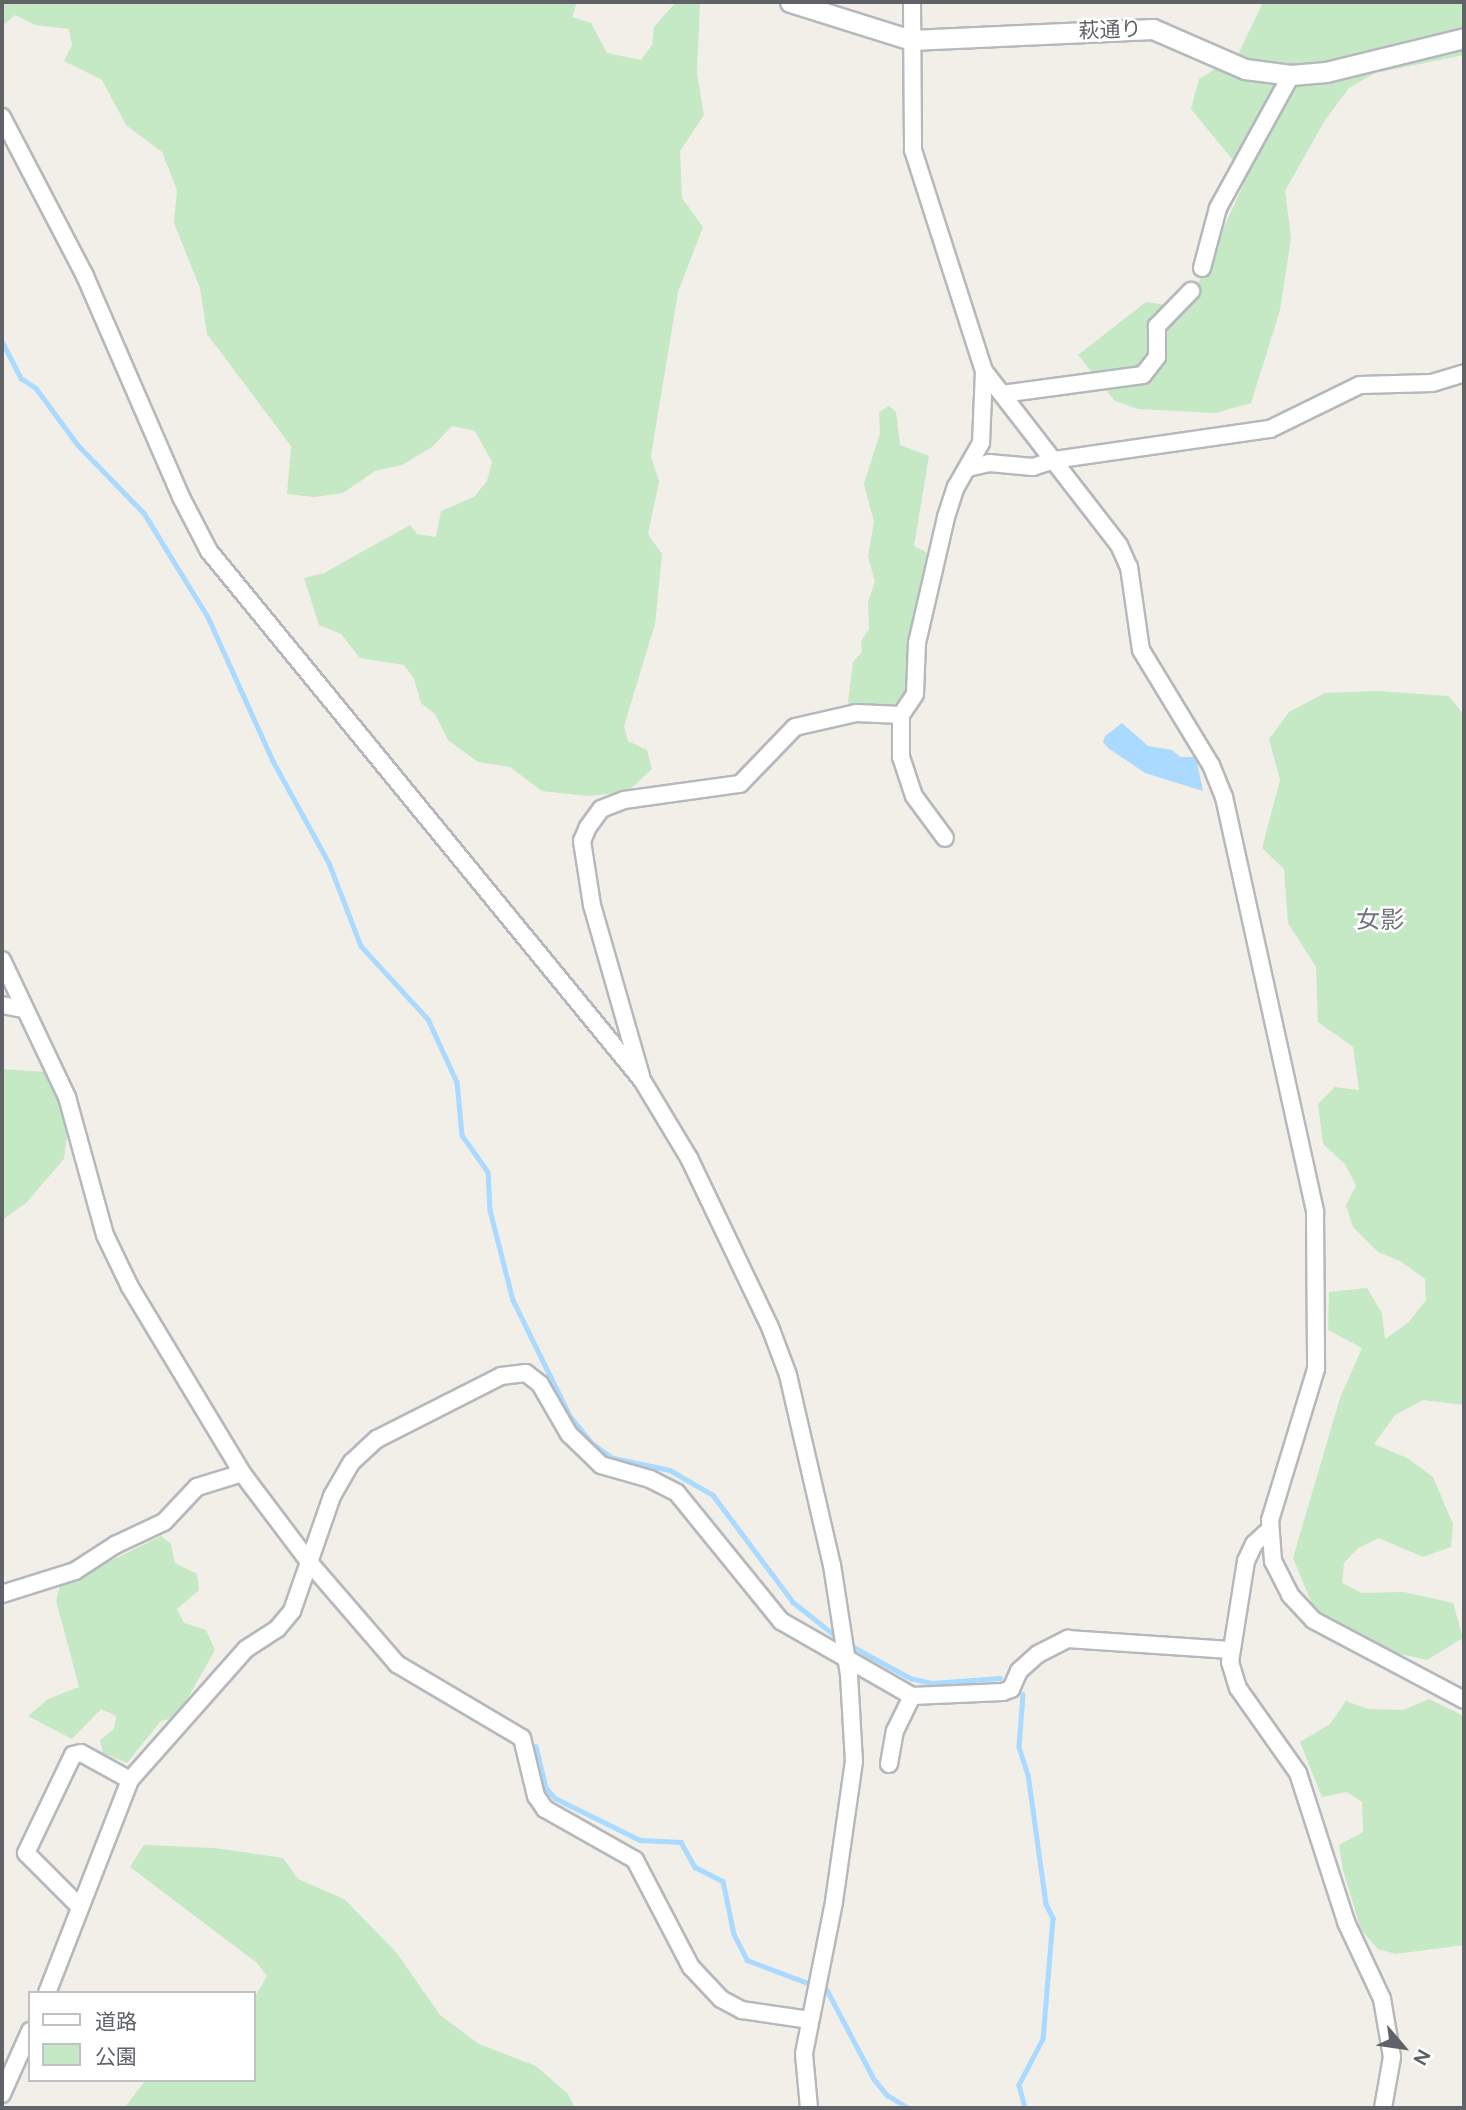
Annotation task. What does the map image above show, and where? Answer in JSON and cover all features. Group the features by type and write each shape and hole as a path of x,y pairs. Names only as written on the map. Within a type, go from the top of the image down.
{"street":[{"name":"萩通り","path":"790,2 911,40 1153,29 1245,69 1291,75 1326,72 1464,38"},
{"path":"912,2 913,150 984,371 981,443 989,463"},
{"path":"1202,268 1218,208 1291,75"},
{"path":"2,117 57,219 181,498 209,551 642,1080 689,1158 770,1326 788,1375 832,1565 847,1662 852,1785 804,2054 808,2108"},
{"path":"1002,394 1143,375 1157,357 1157,326 1191,291"},
{"path":"984,371 1119,545 1129,567 1141,650 1211,765 1224,797 1315,1212 1316,1369 1268,1531 1254,1544 1246,1561 1230,1650 1238,1688 1298,1773 1346,1922 1382,1999 1392,2057 1383,2108"},
{"path":"968,468 989,463 1011,468 1270,429 1360,385 1432,383 1464,373"},
{"path":"946,838 914,796 901,757 901,715 915,694 920,630 946,517 981,443"},
{"path":"642,1080 592,905 582,841 588,827 601,809 624,800 740,784 795,727 856,713 901,715"},
{"path":"2,960 67,1097 105,1235 130,1287 242,1474 309,1562 397,1664 522,1738 536,1796 545,1809 635,1860 691,1967 721,1999 742,2010 810,2020"},
{"path":"2,1005 23,1009"},
{"path":"48,1991 130,1780 246,1649 277,1629 299,1597 332,1496 352,1462 377,1439 501,1376 526,1373 540,1384 583,1451 601,1465 650,1479 677,1493 781,1621 847,1662 912,1696 1003,1692 1010,1689 1019,1671 1038,1654 1068,1639 1230,1650"},
{"path":"2,1594 75,1572 115,1545 164,1522 197,1487 242,1474"},
{"path":"1268,1531 1281,1582 1302,1610 1464,1700"},
{"path":"889,1764 893,1738 912,1696"},
{"path":"80,1907 26,1853 73,1755 81,1753 130,1780"},
{"path":"2,2094 7,2060 28,2034"}],"green space":[{"path":"2,2 577,2 572,17 591,23 607,53 641,60 652,45 654,27 676,2 700,2 697,73 704,115 680,151 682,198 703,227 678,292 651,456 659,482 648,534 662,554 655,624 624,726 628,741 647,750 652,769 627,792 588,796 542,791 510,767 478,762 448,740 435,714 421,703 414,679 404,665 360,658 341,634 319,625 304,578 324,573 410,525 417,534 436,537 441,511 474,497 487,481 492,462 475,431 452,426 432,447 402,465 375,471 343,493 314,497 287,494 291,446 207,334 200,288 174,223 177,190 162,152 126,125 102,80 64,61 72,45 69,29 35,25 15,15 2,26"},
{"path":"1263,2 1464,2 1464,55 1375,73 1349,88 1325,120 1285,191 1291,238 1280,310 1251,403 1216,413 1138,409 1115,401 1078,355 1146,302 1187,308 1247,177 1191,109 1199,79 1238,55"},
{"path":"889,406 896,412 900,445 929,456 914,546 926,552 928,558 909,691 891,707 855,708 848,703 853,662 862,652 861,641 869,629 868,602 875,581 868,557 874,522 864,484 880,433 879,412"},
{"path":"1377,691 1449,696 1464,715 1464,1405 1423,1400 1395,1415 1374,1444 1407,1458 1433,1477 1453,1524 1451,1547 1423,1557 1379,1538 1358,1548 1344,1563 1342,1583 1362,1593 1404,1592 1453,1603 1463,1638 1427,1660 1387,1651 1348,1633 1314,1609 1293,1558 1340,1398 1362,1348 1328,1330 1329,1292 1367,1288 1382,1313 1385,1339 1408,1323 1426,1300 1425,1279 1400,1261 1378,1252 1353,1227 1346,1205 1356,1186 1345,1164 1323,1144 1318,1104 1335,1087 1359,1090 1353,1047 1318,1022 1316,967 1288,923 1284,869 1262,848 1280,780 1269,739 1289,712 1325,693"},
{"path":"2,1069 47,1072 68,1126 64,1159 26,1203 2,1220"},
{"path":"161,1536 171,1544 175,1563 197,1574 199,1590 177,1609 184,1623 206,1630 215,1650 177,1717 161,1721 127,1763 103,1753 100,1740 114,1729 116,1716 101,1709 72,1739 28,1716 48,1699 79,1687 56,1600 60,1586"},
{"path":"1429,1699 1464,1716 1464,1945 1396,1954 1378,1949 1361,1930 1343,1870 1339,1845 1363,1832 1362,1802 1347,1792 1322,1797 1300,1742 1330,1724 1346,1701 1368,1709 1403,1710"},
{"path":"144,1845 215,1848 283,1858 298,1879 344,1899 396,1952 440,2015 479,2044 536,2066 568,2094 575,2108 124,2108 144,2082 256,2082 256,1995 267,1976 257,1963 130,1867"}],"water":[{"path":"1122,723 1148,746 1172,750 1180,757 1196,757 1203,791 1145,773 1108,748 1103,742 1105,736"}],"waterway":[{"path":"2,341 21,378 36,388 78,445 144,513 208,617 273,761 329,863 361,946 428,1019 457,1082 462,1135 488,1172 490,1210 513,1300 570,1416 592,1443 613,1458 670,1470 713,1495 793,1602 837,1637"},
{"path":"848,1644 910,1678 932,1683 1000,1678"},
{"path":"1023,1694 1019,1747 1028,1774 1046,1904 1053,1918 1043,2039 1019,2085 1025,2108"},
{"path":"536,1746 546,1788 555,1798 640,1840 681,1842 695,1867 723,1881 734,1934 747,1960 827,1990 874,2079 887,2095 909,2108"}],"district":[{"name":"女影","path":"1380,920"}]}
